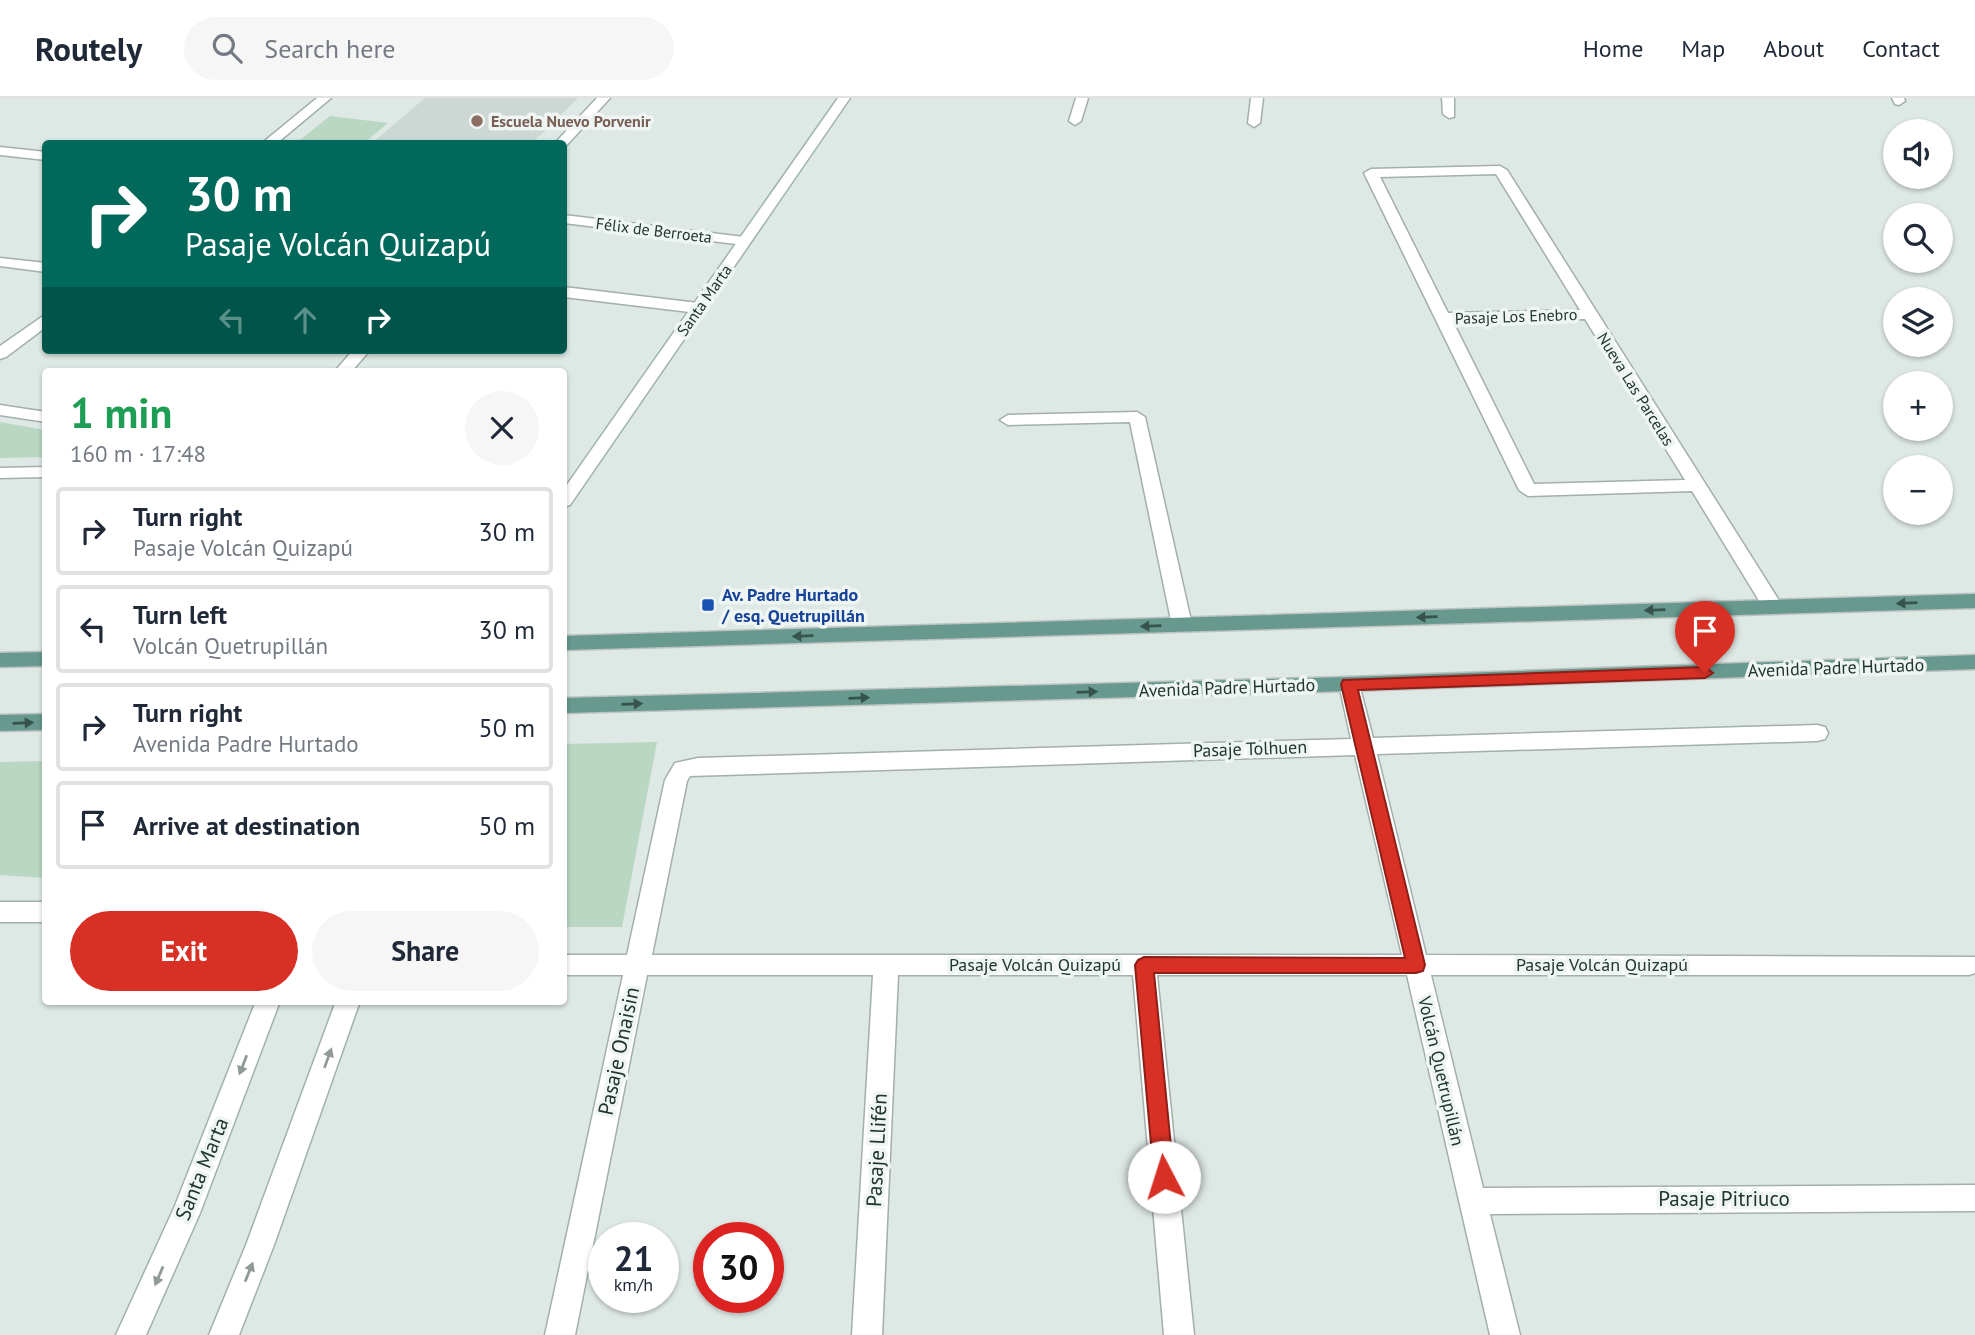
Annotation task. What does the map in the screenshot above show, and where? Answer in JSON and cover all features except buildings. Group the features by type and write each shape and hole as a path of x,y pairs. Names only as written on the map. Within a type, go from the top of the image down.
{"main road":[{"path":"567,643 1975,601"},
{"path":"0,660 42,659"},
{"name":"Avenida Padre Hurtado","path":"567,706 1974,663"},
{"path":"0,723 42,722"}],"street":[{"path":"272,140 325,98"},
{"path":"564,140 604,98"},
{"name":"Santa Marta","path":"567,497 844,98"},
{"path":"1075,121 1082,98"},
{"path":"1254,123 1257,98"},
{"path":"1448,98 1450,114"},
{"path":"0,151 42,156"},
{"name":"Nueva Las Parcelas","path":"1443,318 1371,173 1500,170 1773,607"},
{"name":"Félix de Berroeta","path":"567,219 744,242"},
{"path":"0,262 42,267"},
{"path":"567,292 698,308"},
{"name":"Pasaje Los Enebro","path":"1443,318 1589,314"},
{"path":"1443,318 1528,490 1697,485"},
{"path":"0,354 42,322"},
{"path":"345,368 358,354"},
{"path":"0,410 42,416"},
{"path":"1008,420 1137,417 1182,625"},
{"path":"0,473 42,472"},
{"name":"Volcán Quetrupillán","path":"1349,684 1505,1335"},
{"name":"Pasaje Tolhuen","path":"683,769 698,766 1817,733"},
{"name":"Pasaje Onaisin","path":"560,1335 676,780 683,769"},
{"path":"0,912 42,912"},
{"name":"Pasaje Volcán Quizapú","path":"567,965 1969,965"},
{"path":"1144,965 1179,1335"},
{"name":"Pasaje Llifén","path":"867,1335 886,966"},
{"name":"Santa Marta","path":"131,1335 186,1213 266,1005"},
{"path":"224,1335 260,1245 347,1005"},
{"name":"Pasaje Pitriuco","path":"1472,1201 1975,1198"}],"shaded area":[{"name":"Escuela Nuevo Porvenir","path":"425,98 578,98 535,140 376,140"}],"green space":[{"path":"330,116 388,123 368,140 300,140"},
{"path":"0,422 42,429 42,457 0,458"},
{"path":"657,742 622,927 567,927 567,744"},
{"path":"42,761 42,878 0,875 0,762"}],"place":[{"name":"Escuela Nuevo Porvenir","path":"477,121"},
{"name":"Av. Padre Hurtado / esq. Quetrupillán","path":"708,605"}],"route":[{"path":"1164,1177 1144,965 1416,965 1349,684 1705,673"}]}
